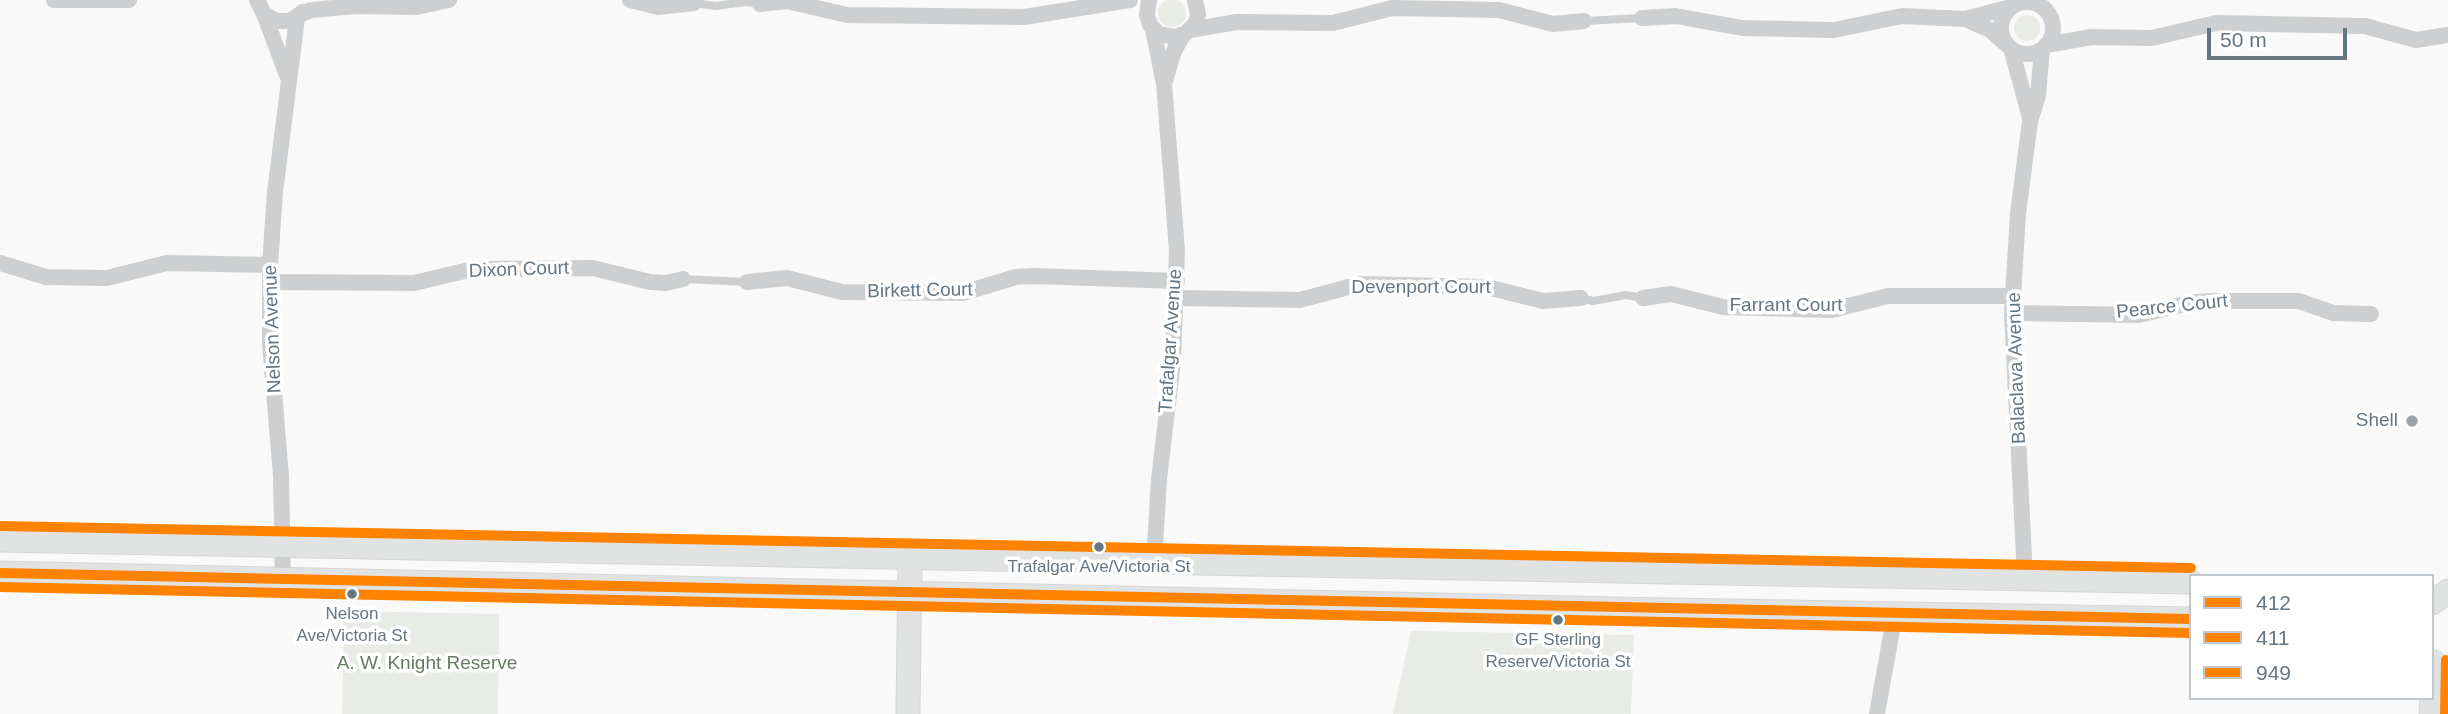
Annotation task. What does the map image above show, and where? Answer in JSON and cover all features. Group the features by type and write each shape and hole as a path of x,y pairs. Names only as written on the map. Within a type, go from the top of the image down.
{"street":[{"path":"54,0 130,0"},
{"path":"329,0 356,6"},
{"path":"258,5 283,22 302,11 356,6 417,7 449,0"},
{"path":"630,0 658,7 694,3"},
{"path":"760,4 787,1 847,15 1024,17 1130,0"},
{"name":"Trafalgar Avenue","path":"1149,0 1151,25 1164,84 1176,220 1177,281 1158,489 1153,599"},
{"path":"1196,0 1217,16 1237,22"},
{"name":"Trafalgar Avenue","path":"1164,84 1174,51 1198,14 1196,0"},
{"path":"1110,3 1135,12 1167,37 1237,22 1333,23 1385,9 1403,8 1499,10 1553,24 1584,21"},
{"path":"2009,47 2001,30 2005,13 2016,3"},
{"path":"1642,18 1676,16 1742,28 1834,30 1902,16 1965,19 2016,3 2033,3 2092,37"},
{"name":"Nelson Avenue","path":"258,5 288,78"},
{"path":"2044,47 2052,32 2047,10"},
{"name":"Nelson Avenue","path":"283,579 270,343 270,265 288,78 302,11"},
{"path":"1965,19 1990,30 2009,47 2026,53 2092,37 2145,39 2216,23 2365,26 2416,40 2447,35"},
{"name":"Balaclava Avenue","path":"2009,47 2030,121"},
{"name":"Balaclava Avenue","path":"2023,615 2025,579 2012,313 2016,236 2030,121 2038,96 2044,47"},
{"path":"0,263 46,277 107,278 167,263 270,265"},
{"name":"Dixon Court","path":"270,282 414,283 473,269 593,268 666,284 683,279"},
{"name":"Birkett Court","path":"747,282 787,278 842,292 962,293 1016,277 1177,281"},
{"name":"Devenport Court","path":"1176,298 1300,300 1360,284 1487,287 1544,300 1581,298"},
{"name":"Farrant Court","path":"1643,298 1671,294 1723,307 1832,310 1888,296 2013,296"},
{"name":"Pearce Court","path":"2012,313 2139,315 2193,302 2299,301 2333,313 2371,314"},
{"path":"0,540 283,548 2189,582"},
{"path":"908,714 910,558"},
{"path":"0,573 1153,599 2189,618"},
{"path":"1877,714 1895,612"},
{"path":"2434,693 2438,664"}],"lane":[{"path":"694,3 715,6 746,2 760,4"},
{"path":"1584,21 1642,18"},
{"path":"683,279 747,282"},
{"path":"1581,298 1594,300 1626,295 1643,298"}],"green space":[{"path":"1172,-1 1182,3 1186,13 1182,23 1172,27 1162,23 1158,13 1162,3"},
{"path":"2027,15 2036,19 2040,28 2036,37 2027,41 2018,37 2014,28 2018,19"},
{"name":"A. W. Knight Reserve","path":"344,611 499,614 498,714 342,714"},
{"path":"1411,631 1634,635 1631,714 1393,714"}],"transit line":[{"name":"949","path":"0,526 2191,568"},
{"name":"412","path":"0,573 2189,619"},
{"name":"411","path":"0,587 2189,633"},
{"name":"411","path":"2445,714 2446,660"}],"place":[{"name":"Shell","path":"2412,421"},
{"name":"Trafalgar Ave/Victoria St","path":"1099,547"},
{"name":"Nelson Ave/Victoria St","path":"352,594"},
{"name":"GF Sterling Reserve/Victoria St","path":"1558,620"}]}
